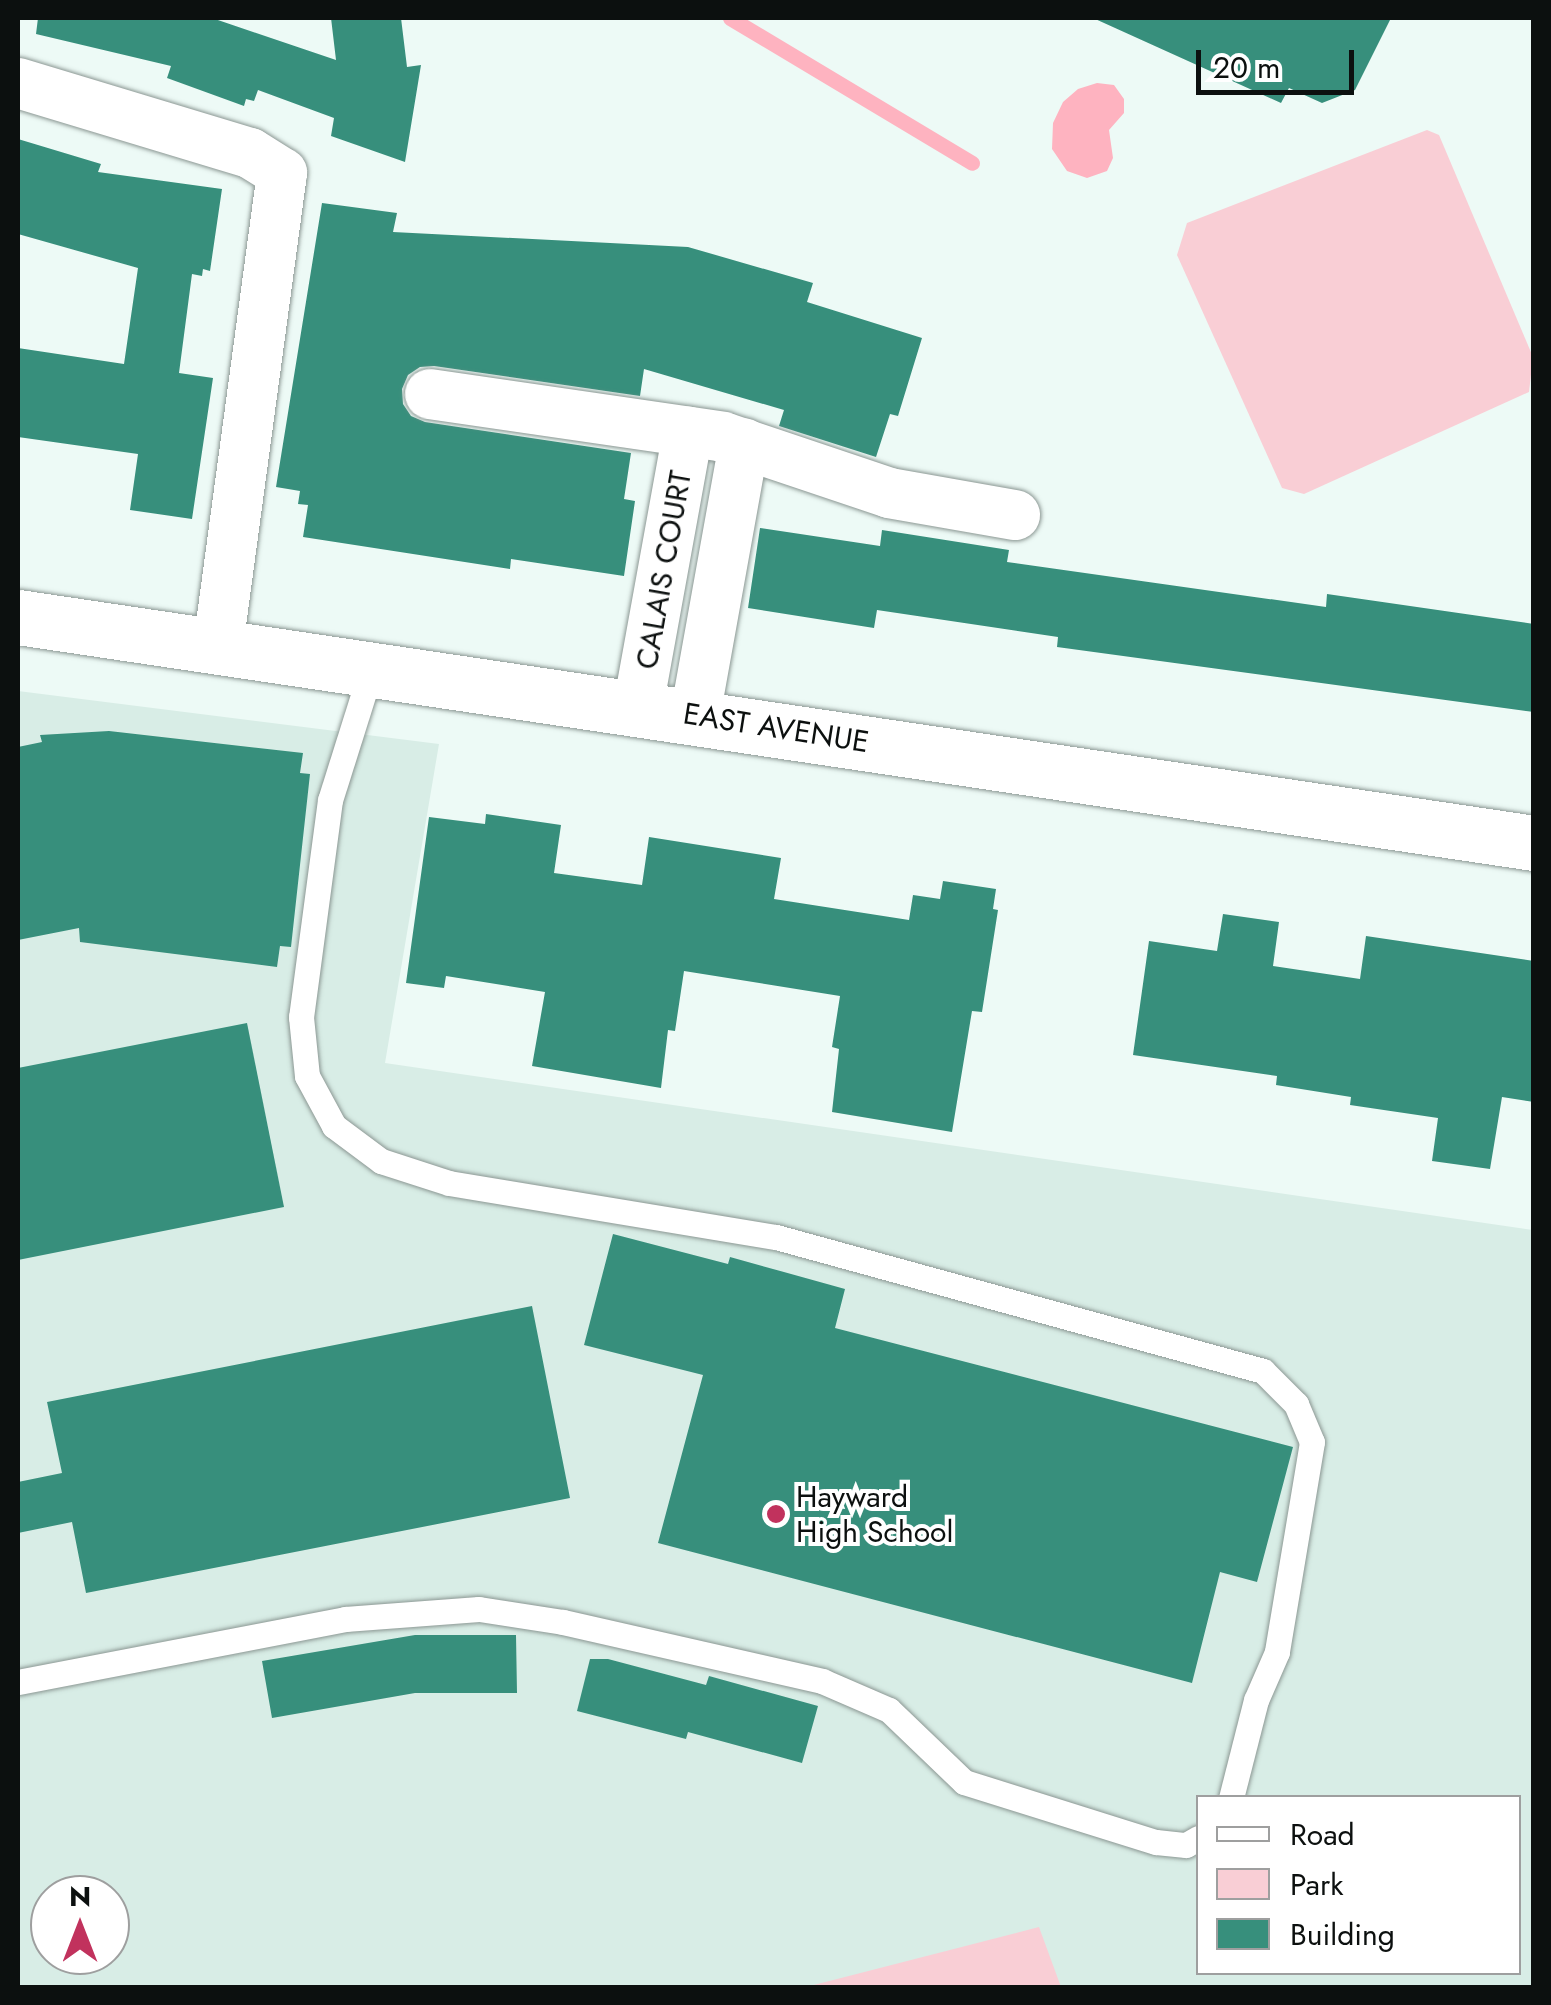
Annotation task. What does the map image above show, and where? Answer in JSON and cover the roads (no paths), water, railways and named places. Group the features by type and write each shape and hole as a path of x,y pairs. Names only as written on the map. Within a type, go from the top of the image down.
{"street":[{"path":"18,83 250,153 282,173 218,644"},
{"name":"CALAIS COURT","path":"430,394 744,443 889,493 1015,515"},
{"name":"CALAIS COURT","path":"638,707 688,432"},
{"name":"CALAIS COURT","path":"695,716 744,443"},
{"name":"EAST AVENUE","path":"18,616 1534,843"}],"lane":[{"path":"372,667 330,800 300,1017 308,1076 334,1126 381,1161 449,1183 776,1237 1264,1370 1296,1404 1312,1442 1277,1652 1256,1700 1232,1795"},
{"path":"18,1682 345,1619 479,1609 563,1622 822,1681 889,1710 964,1782 1156,1842 1186,1846 1196,1839"}],"waterway":[{"path":"730,18 972,163"}],"place":[{"name":"Hayward High School","path":"776,1514"}]}
